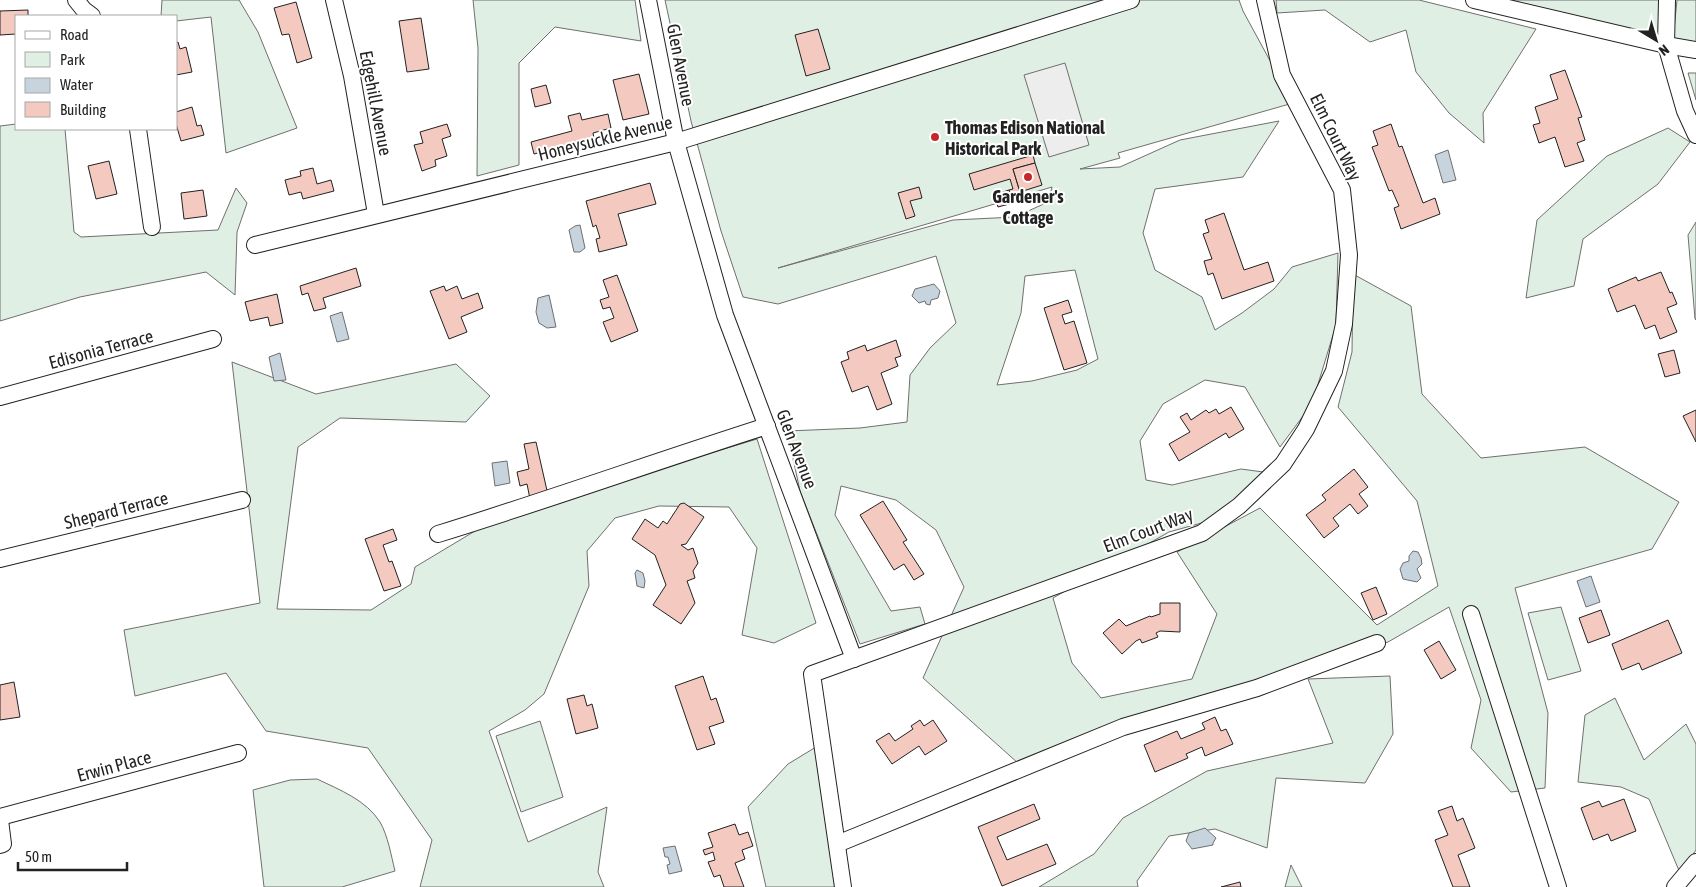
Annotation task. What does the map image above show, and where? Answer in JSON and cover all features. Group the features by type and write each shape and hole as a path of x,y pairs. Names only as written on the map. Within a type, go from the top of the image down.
{"street":[{"path":"76,0 91,15"},
{"name":"Edgehill Avenue","path":"334,0 352,76 376,214"},
{"name":"Glen Avenue","path":"648,0 676,142 725,315 854,659"},
{"name":"Honeysuckle Avenue","path":"255,245 676,142 1131,0"},
{"name":"Elm Court Way","path":"854,659 1202,532 1239,506 1284,464 1306,429 1334,371 1344,324 1349,255 1342,190 1282,75 1265,0"},
{"path":"1474,0 1666,45 1696,50"},
{"path":"1667,0 1666,45 1685,111 1696,135"},
{"path":"138,130 152,227"},
{"name":"Edisonia Terrace","path":"0,396 213,339"},
{"path":"438,534 767,426"},
{"name":"Shepard Terrace","path":"0,559 242,500"},
{"path":"1471,614 1558,887"},
{"path":"837,844 1123,727 1257,688 1377,643"},
{"path":"843,887 812,674 854,659"},
{"name":"Erwin Place","path":"0,818 238,753"},
{"path":"0,818 2,844 0,845"},
{"path":"1675,887 1696,862"}],"green space":[{"path":"162,0 239,0 258,32 297,128 226,153 211,17 178,21 178,15 161,15"},
{"path":"473,0 635,0 641,41 555,27 519,63 519,165 477,176 478,48"},
{"path":"665,0 1239,0 1243,11 1293,103 1118,153 1120,158 1080,169 1120,167 1180,140 1279,121 1243,177 1155,189 1143,233 1155,270 1202,297 1215,330 1274,289 1292,267 1338,253 1336,325 1312,404 1280,447 1245,387 1205,380 1163,404 1140,441 1146,480 1172,485 1241,469 1263,472 1216,519 1169,532 1053,598 1072,663 1101,698 1192,679 1217,614 1177,552 1260,508 1377,625 1438,586 1417,501 1338,407 1352,352 1353,274 1411,306 1422,394 1481,458 1585,447 1679,502 1652,549 1515,588 1548,713 1545,788 1511,792 1471,748 1481,700 1449,607 1388,642 1019,764 923,678 964,587 936,530 896,500 841,486 835,515 891,611 920,607 925,624 860,644 800,491 787,431 860,428 907,422 910,375 930,348 956,323 936,256 778,304 743,297 721,231 691,121","holes":["1052,187 1048,202 1015,217 953,220 778,268","1075,270 1098,359 1077,370 1032,381 997,385 1021,313 1025,276"]},
{"path":"1276,0 1419,0 1536,29 1483,113 1484,143 1449,113 1416,72 1406,30 1370,42 1325,10 1277,13"},
{"path":"1502,0 1661,0 1659,40"},
{"path":"1677,0 1696,0 1696,44 1673,40"},
{"path":"1688,73 1696,73 1696,100"},
{"path":"15,124 15,130 65,130 74,232 81,237 218,230 236,188 247,203 237,232 235,295 206,272 80,297 0,321 0,126"},
{"path":"1668,128 1690,142 1658,184 1583,239 1574,286 1526,298 1537,220 1607,156"},
{"path":"1696,222 1696,320 1688,235"},
{"path":"232,362 316,394 456,364 490,396 466,422 340,418 298,447 277,609 371,610 411,584 415,567 500,516 757,439 816,623 774,643 742,635 757,548 729,507 659,506 615,518 587,551 589,586 544,694 525,710 489,731 528,842 607,807 598,872 604,887 420,887 432,840 368,748 266,731 226,673 135,696 124,630 260,603"},
{"path":"1561,607 1581,671 1548,680 1528,613"},
{"path":"1390,676 1393,734 1365,783 1276,778 1267,848 1215,829 1169,836 1137,881 1138,887 1039,887 1094,854 1123,818 1207,771 1333,743 1308,679"},
{"path":"1615,698 1644,760 1686,724 1696,744 1696,850 1680,873 1649,799 1621,787 1578,782 1585,715"},
{"path":"540,721 563,797 521,812 496,736"},
{"path":"816,747 836,887 766,887 748,807 788,764"},
{"path":"317,779 352,796 374,814 385,833 395,871 342,887 264,887 253,790 290,780"},
{"path":"1291,865 1302,887 1285,887"}],"shaded area":[{"path":"1065,63 1089,145 1049,157 1024,75"}],"water":[{"path":"1448,150 1456,180 1443,183 1435,155"},
{"path":"580,225 585,248 580,252 574,252 569,230"},
{"path":"934,284 940,291 938,298 931,300 930,305 926,304 925,301 919,303 912,296 915,289"},
{"path":"549,295 556,327 547,328 539,323 536,312 538,298"},
{"path":"342,312 349,339 337,342 330,316"},
{"path":"280,353 286,380 274,381 269,357"},
{"path":"507,461 510,483 495,486 492,463"},
{"path":"1413,551 1418,552 1422,564 1417,569 1421,578 1417,582 1403,579 1400,569 1403,563 1409,561 1409,556"},
{"path":"637,570 643,573 644,588 637,586 635,573"},
{"path":"1591,576 1600,602 1586,607 1577,581"},
{"path":"1205,828 1216,838 1213,845 1192,849 1186,841 1189,833"},
{"path":"675,846 682,871 669,874 667,865 670,864 668,857 665,857 663,848"}],"building":[{"path":"296,2 312,58 297,63 289,34 282,35 274,8"},
{"path":"28,10 28,15 15,15 15,34 0,35 0,11"},
{"path":"421,18 429,69 407,72 399,21"},
{"path":"818,29 830,69 806,76 795,35"},
{"path":"178,42 180,49 186,47 192,72 178,75"},
{"path":"1565,70 1582,117 1578,118 1585,140 1577,143 1584,161 1565,167 1555,137 1539,143 1533,125 1540,123 1535,107 1558,99 1550,75"},
{"path":"639,74 649,114 623,120 613,80"},
{"path":"546,85 551,103 535,107 531,89"},
{"path":"192,107 197,126 201,125 204,135 181,141 178,130 178,111"},
{"path":"580,113 582,120 608,114 611,128 593,133 594,138 534,154 531,142 572,131 568,116"},
{"path":"447,124 451,136 442,139 447,156 435,160 436,166 422,171 414,145 423,143 420,132"},
{"path":"1391,124 1399,147 1402,146 1423,203 1435,198 1440,214 1401,229 1394,208 1399,206 1392,190 1389,191 1372,147 1378,145 1373,131"},
{"path":"1033,155 1035,163 1013,169 1022,199 1013,203 1009,190 1013,189 1010,179 974,190 969,174"},
{"path":"109,161 117,194 96,199 88,166"},
{"name":"Gardener's Cottage","path":"1035,163 1042,185 1020,192 1013,169"},
{"path":"313,168 317,184 331,180 334,191 303,199 301,192 289,195 285,180 301,176 300,171"},
{"path":"650,183 656,204 618,214 627,245 599,252 596,239 600,238 596,225 593,227 586,201"},
{"path":"919,187 922,198 910,201 915,216 906,219 898,193"},
{"path":"203,190 207,216 184,219 181,193"},
{"path":"1009,190 1013,203 998,207 994,195"},
{"path":"1224,213 1244,270 1268,262 1274,281 1222,299 1213,273 1208,275 1204,261 1212,259 1203,234 1209,232 1205,220"},
{"path":"356,268 361,286 323,298 326,308 314,311 308,293 302,295 300,286"},
{"path":"1661,272 1677,304 1667,308 1677,332 1660,339 1655,325 1645,329 1635,305 1617,312 1608,289 1636,277 1638,281"},
{"path":"617,275 638,331 611,342 603,322 614,318 610,307 603,309 600,300 609,297 603,280"},
{"path":"444,286 446,291 457,286 462,299 478,293 483,308 461,317 467,332 449,339 430,291"},
{"path":"277,294 283,323 270,326 268,317 250,321 245,302"},
{"path":"1068,300 1072,312 1062,315 1065,324 1074,321 1087,363 1064,370 1044,308"},
{"path":"896,340 901,356 895,358 898,366 881,373 892,404 877,410 868,386 852,392 841,362 849,359 847,352 865,345 867,351"},
{"path":"1674,350 1680,373 1665,377 1658,354"},
{"path":"1231,407 1244,429 1229,438 1226,433 1179,461 1169,444 1190,432 1180,417 1187,413 1191,420 1206,410 1209,413 1216,409 1219,414"},
{"path":"1696,410 1696,442 1683,416"},
{"path":"536,442 548,495 530,499 527,484 520,486 517,472 529,469 524,444"},
{"path":"1354,469 1368,487 1359,494 1368,506 1358,514 1350,504 1333,518 1339,526 1324,538 1306,515 1326,500 1322,495"},
{"path":"883,501 907,540 903,542 924,574 914,580 904,564 894,570 860,515"},
{"path":"684,503 704,517 686,544 681,545 688,550 693,548 698,563 693,571 695,578 687,581 695,603 681,624 653,605 666,585 655,555 632,539 645,519 658,528 663,521 667,524 680,504"},
{"path":"393,529 397,540 383,545 389,562 392,561 401,586 384,591 365,539"},
{"path":"1376,587 1387,614 1373,620 1361,593"},
{"path":"1160,603 1180,603 1180,632 1160,631 1156,633 1158,637 1142,643 1140,639 1122,654 1103,633 1119,619 1126,626 1160,614"},
{"path":"1601,610 1610,635 1588,643 1579,618"},
{"path":"1668,620 1682,653 1642,670 1639,663 1622,670 1612,644"},
{"path":"1439,641 1456,670 1441,679 1424,650"},
{"path":"703,676 711,700 716,698 724,722 709,727 715,744 697,750 675,686"},
{"path":"14,682 20,717 0,720 0,685"},
{"path":"584,695 587,706 592,704 598,728 576,734 567,699"},
{"path":"1215,717 1221,731 1226,729 1233,744 1205,756 1202,747 1186,754 1188,758 1155,772 1144,745 1177,731 1181,739 1205,729 1202,723"},
{"path":"920,720 924,726 933,720 947,741 925,755 919,746 892,764 876,741 889,733 895,741 913,729 911,726"},
{"path":"1624,799 1636,831 1611,841 1608,834 1593,840 1581,808 1599,801 1602,807"},
{"path":"1034,804 1040,819 997,837 1007,860 1047,844 1056,864 1002,886 978,827"},
{"path":"1452,806 1457,821 1463,818 1475,848 1458,855 1470,887 1453,887 1435,840 1448,835 1438,811"},
{"path":"735,824 739,835 748,832 753,846 742,850 745,859 735,863 744,887 724,887 720,875 714,877 708,862 715,860 713,852 705,855 703,850 713,847 708,833"},
{"path":"1240,882 1241,887 1221,887"}],"place":[{"name":"Thomas Edison National Historical Park","path":"935,137"},
{"name":"Gardener's Cottage","path":"1028,177"}]}
